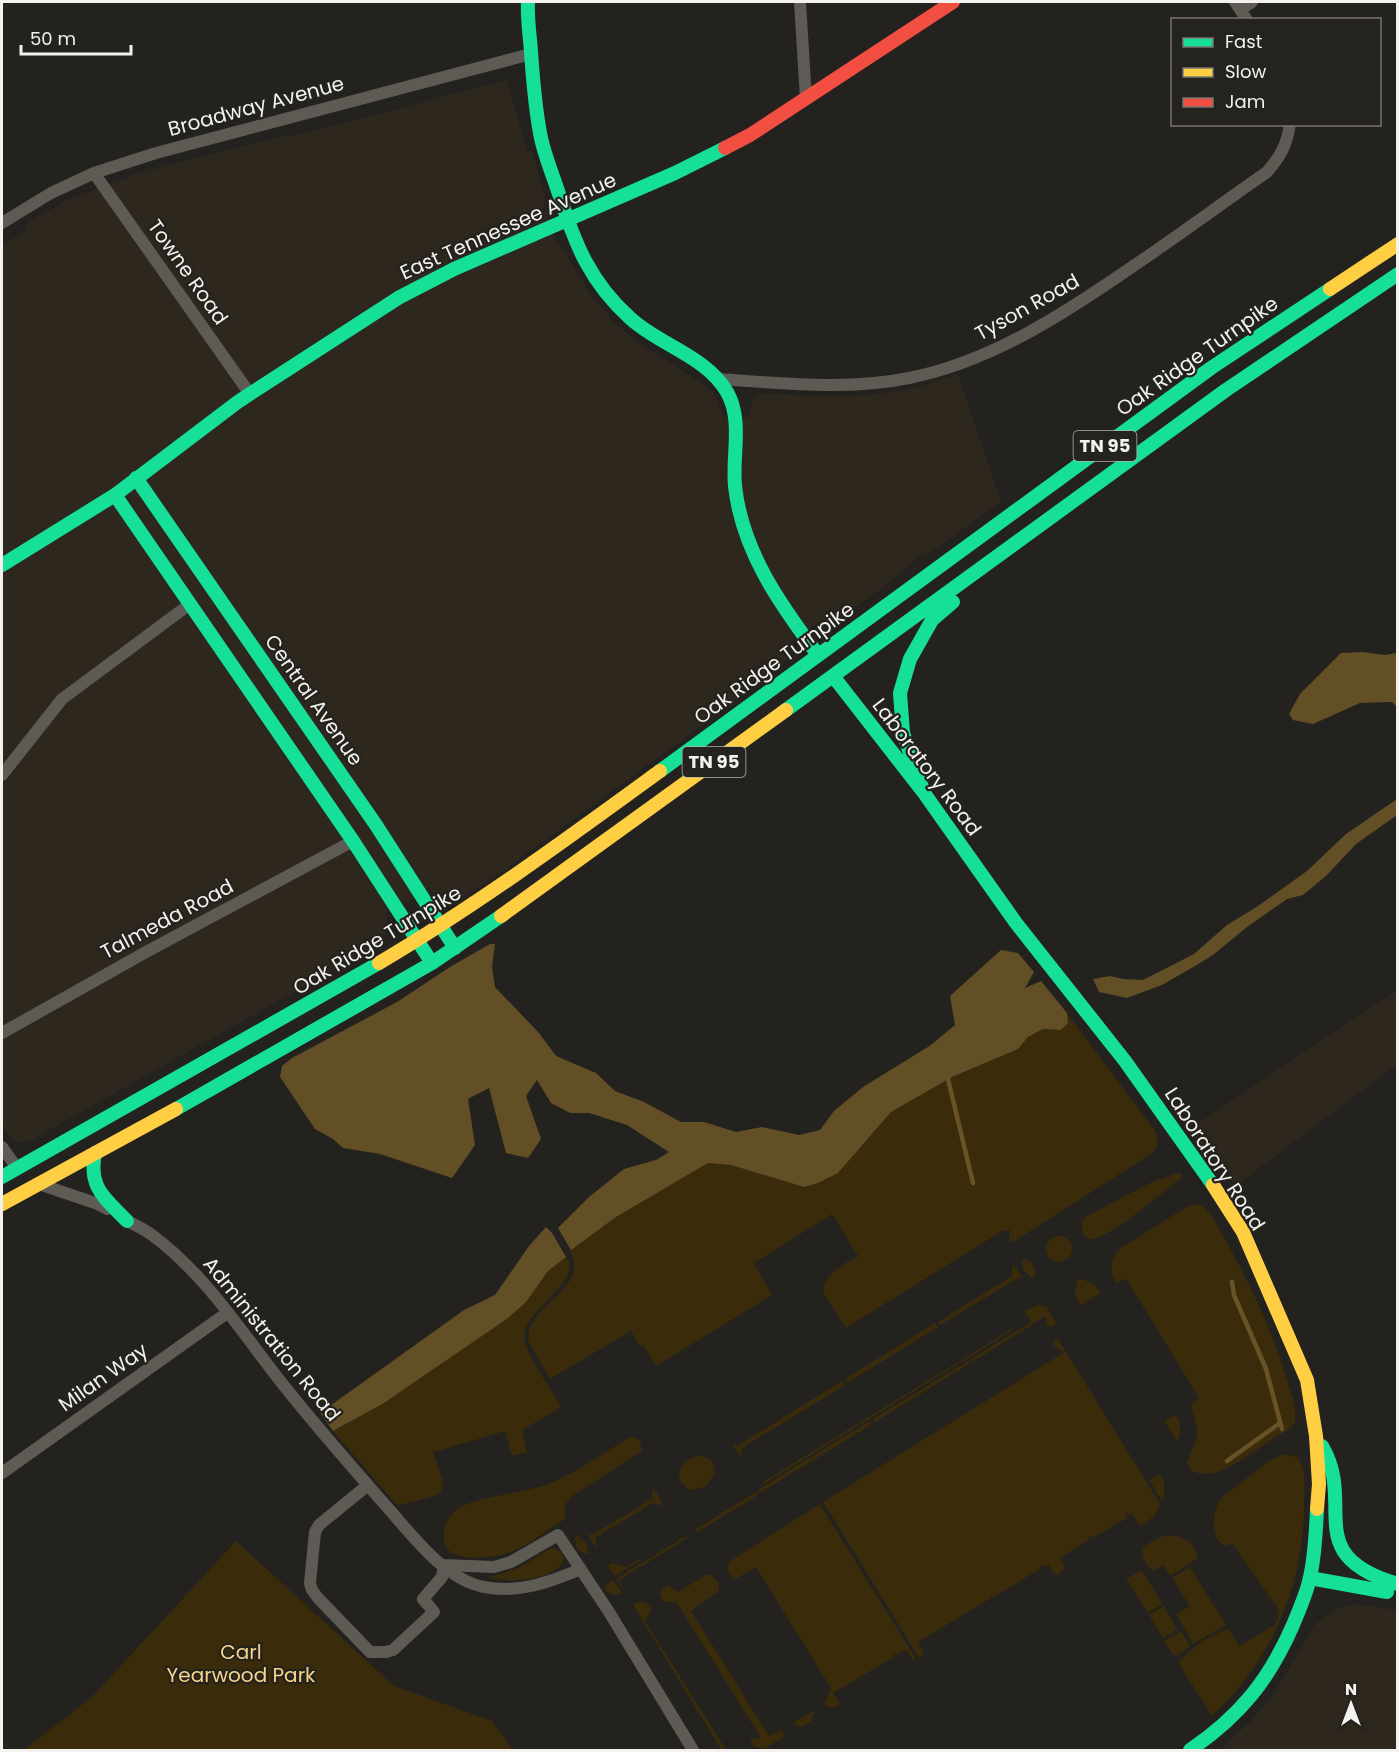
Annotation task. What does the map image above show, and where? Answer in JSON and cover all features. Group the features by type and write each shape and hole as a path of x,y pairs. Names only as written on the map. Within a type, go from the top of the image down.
{"main road":[{"path":"528,2 540,133 566,219 586,265 604,291 625,313 656,338 702,366 718,379"},
{"name":"East Tennessee Avenue","path":"2,566 115,495 250,394 398,298 454,269 694,163 750,135 953,2"},
{"name":"Oak Ridge Turnpike","path":"2,1177 333,992 442,926 512,879 1211,368 1398,244"},
{"name":"TN 95","path":"2,1204 455,948 1226,390 1398,274"},
{"path":"1211,368 1226,390"},
{"name":"Laboratory Road","path":"718,379 734,408 735,486 746,539 757,565 786,611 833,676 924,793 1016,923 1125,1061 1204,1171 1243,1232 1307,1380 1316,1436 1319,1484 1310,1578 1298,1613 1269,1673 1240,1709 1212,1735 1190,1750"},
{"name":"Central Avenue","path":"136,478 314,737 365,833 417,941 432,963"},
{"name":"Central Avenue","path":"115,495 293,753 365,833 442,926 455,948"},
{"path":"1013,513 1028,534"},
{"path":"144,537 166,521"},
{"path":"924,793 903,733 900,693 910,658 932,620 967,591 1004,550"},
{"path":"190,603 213,589"},
{"path":"293,753 314,737"},
{"path":"95,1153 91,1168 95,1186 127,1221"},
{"path":"17,1168 38,1183"},
{"path":"1316,1436 1326,1452 1333,1475 1334,1522 1343,1551 1348,1559 1368,1575 1398,1584"},
{"path":"1310,1578 1398,1594"}],"street":[{"path":"800,2 806,99"},
{"path":"1240,10 1252,2"},
{"name":"Broadway Avenue","path":"2,223 51,193 94,173 156,153 531,54"},
{"name":"Tyson Road","path":"718,379 839,386 910,378 947,369 972,359 1018,338 1078,303 1267,172 1280,157 1287,143 1290,126"},
{"name":"Towne Road","path":"94,173 250,394"},
{"path":"2,775 62,699 190,603"},
{"name":"Talmeda Road","path":"2,1033 365,833"},
{"path":"2,1147 17,1168"},
{"name":"Administration Road","path":"38,1183 95,1203 127,1221 151,1235 194,1272 282,1383 368,1485 430,1555 462,1579 484,1587 507,1589 530,1587 581,1569"},
{"name":"Milan Way","path":"2,1473 227,1313"},
{"path":"368,1485 319,1525 315,1532 310,1583 318,1598 365,1648 377,1653 386,1652 400,1645 434,1612 423,1599 442,1577 444,1565 494,1567 511,1562 558,1535 693,1750"}],"shaded area":[{"path":"507,80 527,152 532,151 545,199 543,210 546,212 556,243 562,247 591,296 616,324 640,344 706,386 714,393 724,418 749,417 753,399 763,393 859,396 906,390 958,375 1001,501 933,551 918,557 890,582 841,618 821,621 787,646 788,653 783,666 488,882 462,897 453,899 438,895 428,888 404,905 387,913 388,928 376,946 35,1138 22,1143 14,1141 2,1126 2,242 26,232 30,221 73,197 126,179 131,175 289,135 294,136"},
{"path":"1362,652 1385,655 1397,653 1397,707 1392,702 1360,703 1313,724 1293,720 1289,714 1300,694 1341,653"},
{"path":"1397,799 1397,815 1356,844 1326,876 1303,895 1287,899 1247,927 1213,955 1162,985 1127,998 1099,992 1093,979 1110,976 1143,980 1194,954 1227,925 1307,871 1346,834"},
{"path":"490,944 495,944 492,967 495,987 539,1033 556,1056 596,1073 615,1091 644,1102 681,1122 704,1122 736,1132 762,1127 799,1135 820,1130 834,1111 863,1087 931,1045 955,1025 950,996 1001,950 1018,953 1034,972 1025,988 1041,981 1067,1013 1068,1023 1061,1030 1043,1029 1028,1037 1018,1049 952,1077 891,1112 838,1173 818,1183 804,1187 731,1165 708,1163 616,1217 571,1250 558,1228 589,1197 624,1169 656,1160 669,1152 627,1125 589,1113 570,1113 551,1103 537,1080 526,1096 541,1139 528,1158 506,1153 489,1088 468,1099 475,1145 452,1178 380,1154 343,1148 333,1139 315,1129 280,1077 282,1066 292,1058 397,1002"},
{"path":"1397,990 1397,1064 1236,1186 1188,1130"},
{"path":"546,1227 566,1257 548,1271 526,1302 508,1318 384,1403 333,1431 320,1413 464,1310 495,1295 529,1246"},
{"path":"1357,1604 1397,1610 1397,1750 1223,1750 1222,1748 1252,1720 1274,1693 1315,1624 1341,1607"}],"green space":[{"path":"1067,1013 1155,1131 1157,1145 1148,1156 1013,1242 1009,1240 1010,1230 1002,1231 846,1328 823,1292 824,1285 831,1274 858,1256 832,1214 754,1263 772,1295 656,1366 644,1346 639,1345 631,1331 550,1379 529,1342 529,1332 533,1322 571,1278 574,1266 570,1250 616,1217 708,1163 731,1165 804,1187 818,1183 838,1173 891,1112 952,1077 1018,1049 1028,1037 1043,1029 1061,1030 1068,1023"},
{"path":"1182,1174 1181,1178 1122,1224 1098,1237 1089,1239 1083,1234 1081,1223 1085,1217 1152,1182"},
{"path":"1198,1204 1212,1216 1255,1298 1281,1362 1295,1415 1294,1423 1287,1431 1228,1467 1203,1474 1191,1471 1187,1462 1196,1441 1197,1430 1191,1405 1199,1398 1127,1280 1116,1283 1111,1268 1113,1259 1122,1247 1188,1206"},
{"path":"1059,1236 1068,1240 1072,1249 1068,1258 1059,1262 1050,1258 1046,1249 1050,1240"},
{"path":"566,1257 570,1266 567,1276 561,1286 533,1316 526,1327 524,1337 529,1353 561,1406 522,1430 527,1452 512,1456 505,1431 433,1452 443,1482 441,1492 435,1496 401,1505 396,1504 333,1431 384,1403 526,1302 548,1271"},
{"path":"1022,1259 1026,1259 1034,1266 1033,1279 1023,1270"},
{"path":"1012,1266 1017,1269 1022,1278 1016,1279 940,1325 938,1322 1012,1276"},
{"path":"1077,1280 1092,1283 1101,1292 1080,1306 1075,1294"},
{"path":"1038,1305 1046,1306 1056,1323 1053,1326 1047,1326 1046,1316 972,1362 971,1359 1031,1322 1024,1311"},
{"path":"935,1323 938,1327 847,1383 845,1379"},
{"path":"1013,1330 764,1484 763,1482"},
{"path":"1058,1339 1160,1504 1159,1508 1142,1525 1138,1524 1133,1514 1130,1516 1126,1511 1127,1518 1092,1538 1088,1535 1089,1540 1060,1558 1065,1568 1058,1575 1054,1574 1049,1565 1044,1567 1040,1564 1041,1568 994,1597 990,1595 991,1598 918,1642 924,1653 919,1658 823,1502 1063,1353 1053,1345"},
{"path":"968,1361 970,1363 875,1422 873,1419"},
{"path":"842,1381 845,1385 742,1448 741,1458 732,1444 739,1445"},
{"path":"1175,1415 1180,1428 1177,1441 1164,1421"},
{"path":"870,1421 872,1424 760,1493 758,1490"},
{"path":"632,1436 640,1441 642,1451 571,1497 565,1505 565,1519 530,1542 508,1553 482,1557 458,1555 446,1547 445,1527 448,1519 456,1510 486,1498 548,1484 581,1468"},
{"path":"1284,1454 1297,1457 1304,1478 1303,1532 1291,1591 1268,1645 1252,1670 1212,1716 1179,1664 1180,1660 1201,1642 1228,1628 1239,1646 1275,1625 1279,1615 1277,1607 1232,1543 1226,1546 1218,1541 1214,1525 1216,1508 1221,1498 1269,1461"},
{"path":"697,1456 710,1460 715,1474 705,1487 691,1490 681,1482 679,1477 686,1462"},
{"path":"1159,1475 1164,1483 1162,1501 1149,1480"},
{"path":"653,1488 663,1506 653,1503 596,1537 596,1548 587,1534 592,1535 652,1499"},
{"path":"756,1492 758,1495 696,1533 696,1529"},
{"path":"820,1504 916,1659 912,1659 906,1650 896,1655 893,1651 894,1657 833,1693 840,1704 833,1708 824,1705 831,1688 756,1567 734,1580 727,1568 730,1561"},
{"path":"576,1534 586,1543 589,1554 577,1548"},
{"path":"1168,1535 1187,1540 1198,1555 1195,1560 1170,1576 1164,1565 1154,1570 1146,1564 1143,1557 1143,1547"},
{"path":"684,1537 689,1537 619,1580 624,1591 616,1579"},
{"name":"Carl Yearwood Park","path":"236,1541 394,1686 492,1721 513,1750 24,1750 92,1697"},
{"path":"555,1548 561,1552 564,1559 560,1566 552,1572 519,1580 490,1577 519,1568 549,1549"},
{"path":"639,1559 640,1561 614,1576 608,1566 612,1563 625,1567"},
{"path":"1190,1567 1226,1625 1193,1644 1176,1614 1190,1606 1172,1578"},
{"path":"1142,1570 1162,1604 1148,1613 1126,1579"},
{"path":"710,1574 718,1582 719,1591 691,1611 769,1736 781,1730 784,1734 782,1738 764,1749 755,1747 750,1742 752,1739 761,1738 676,1601 663,1602 660,1593 667,1585 678,1592"},
{"path":"613,1580 622,1593 612,1594 605,1589 604,1587"},
{"path":"645,1602 652,1609 645,1621 726,1750 720,1750 633,1605"},
{"path":"1164,1606 1177,1630 1163,1638 1149,1615"},
{"path":"1181,1631 1190,1646 1174,1656 1164,1641"},
{"path":"814,1711 812,1721 801,1727 792,1723"}],"waterway":[{"path":"948,1079 973,1183"},
{"path":"1232,1282 1234,1295 1266,1369 1282,1429"},
{"path":"1227,1461 1280,1423"}],"traffic: fast":[{"path":"528,2 533,84 541,138 578,246 604,290 630,318 707,369 727,392 735,414 735,486 746,533 765,576 818,655"},
{"path":"2,565 115,495 239,401 398,298 454,269 675,173 725,148"},
{"path":"786,710 1226,390 1398,274"},
{"path":"660,771 1211,368 1330,289"},
{"path":"136,478 376,825 455,948"},
{"path":"115,495 353,841 432,963"},
{"path":"924,793 903,733 900,693 910,659 932,620 953,602"},
{"path":"833,676 924,793 1016,923 1125,1061 1213,1185"},
{"path":"176,1109 432,963 501,916"},
{"path":"2,1177 379,963"},
{"path":"95,1153 93,1165 96,1184 105,1199 127,1221"},
{"path":"1322,1446 1331,1468 1335,1488 1336,1526 1340,1543 1349,1558 1368,1572 1398,1584"},
{"path":"1190,1750 1238,1710 1263,1680 1284,1645 1309,1583 1317,1509"},
{"path":"1310,1578 1387,1592"}],"traffic: slow":[{"path":"1330,289 1398,244"},
{"path":"501,916 786,710"},
{"path":"379,963 487,894 660,771"},
{"path":"2,1204 176,1109"},
{"path":"1213,1185 1243,1232 1307,1380 1316,1436 1319,1484 1317,1509"}],"traffic: jam":[{"path":"725,148 750,135 953,2"}]}
